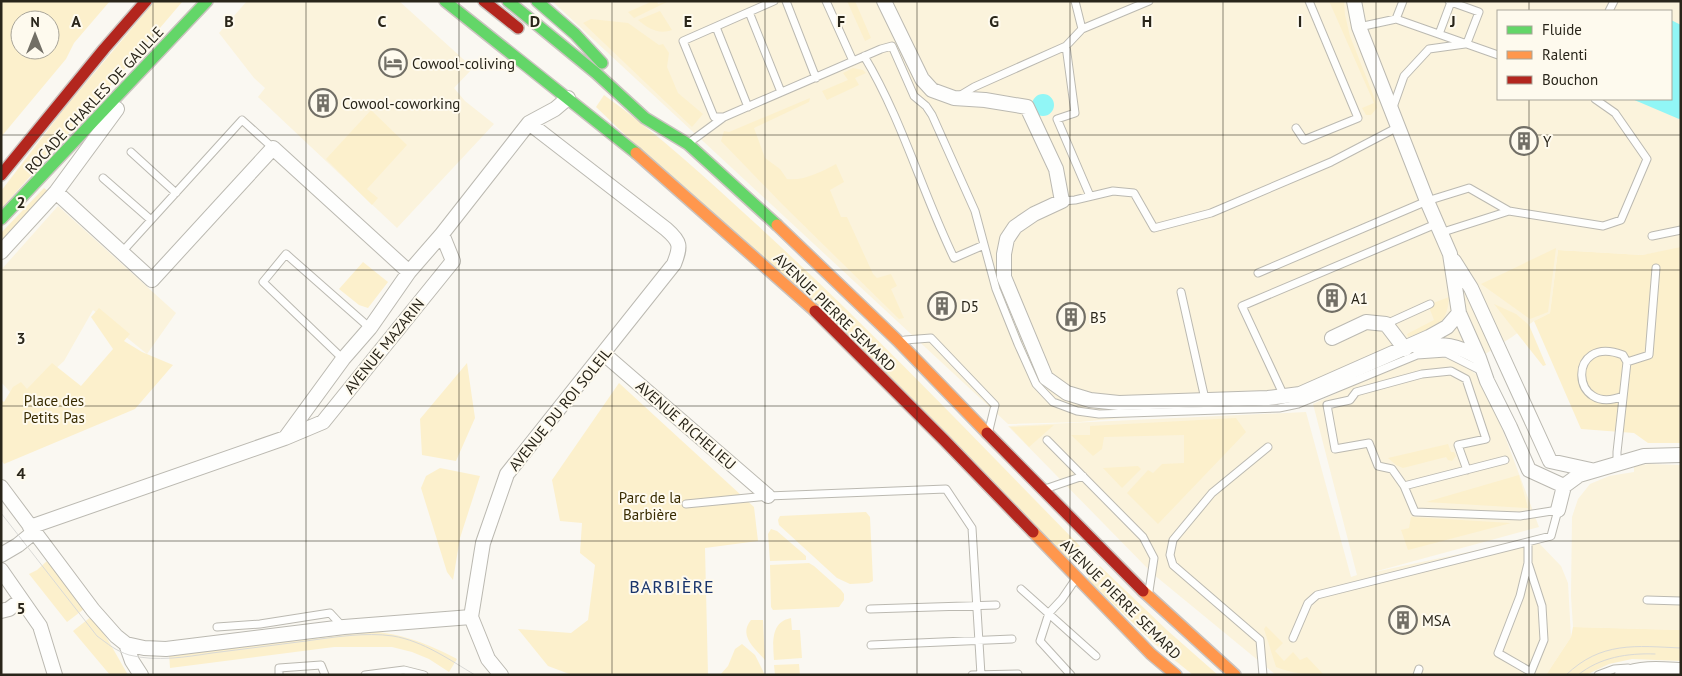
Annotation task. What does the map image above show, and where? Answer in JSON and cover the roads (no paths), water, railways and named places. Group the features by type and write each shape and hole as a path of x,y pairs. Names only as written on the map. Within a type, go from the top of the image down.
{"main road":[{"name":"ROCADE CHARLES DE GAULLE","path":"13,161 104,49 146,1"},
{"path":"189,20 200,1"},
{"name":"ROCADE CHARLES DE GAULLE","path":"1,219 159,54 207,1"},
{"path":"189,20 215,1"},
{"name":"AVENUE PIERRE SEMARD","path":"445,1 653,166 802,300 944,440 1151,654 1176,675"},
{"path":"484,1 526,34"},
{"name":"AVENUE PIERRE SEMARD","path":"508,1 596,73 645,118 688,144 763,212 898,340 1097,546 1149,597 1235,675"},
{"path":"537,1 575,34 597,60 609,70"},
{"path":"572,68 645,118"},
{"path":"653,109 688,144"}],"street":[{"path":"884,1 922,79 932,90 954,98 1027,106 1056,169 1062,201 1034,214 1015,227 1007,239 1004,254 1004,276 1046,378 1066,393 1090,400 1119,403 1268,398 1300,394 1405,349 1447,326 1459,313"},
{"path":"1354,1 1358,27 1438,229 1450,254 1471,288 1550,461 1591,470"},
{"path":"1,252 56,192 159,54"},
{"name":"AVENUE MAZARIN","path":"284,438 343,359 370,328 409,272 442,234 530,123 555,109 568,98"},
{"name":"AVENUE DU ROI SOLEIL","path":"471,617 484,543 507,474 674,264 679,251 677,238 530,123"},
{"path":"56,192 152,280 273,148 409,272"},
{"path":"1,174 13,161"},
{"name":"AVENUE MAZARIN","path":"1,554 18,545 32,530 323,422 453,261 442,234"},
{"path":"1450,254 1459,313 1529,470 1564,486"},
{"path":"1332,338 1366,322 1386,324 1405,349"},
{"path":"1405,349 1438,344 1464,349 1479,358"},
{"name":"AVENUE RICHELIEU","path":"604,354 768,496"},
{"path":"1558,510 1564,486 1579,474 1644,456 1681,455"},
{"path":"1,488 93,610 116,636 126,644 144,648 166,649 344,627 471,617 488,659 501,675"},
{"path":"1,570 40,626 55,675"},
{"path":"1,611 8,609 21,600"},
{"path":"126,644 132,661 141,675"},
{"path":"1622,675 1639,669 1649,668 1681,670"}],"lane":[{"path":"724,117 714,116 683,41 774,1"},
{"path":"786,1 816,78"},
{"path":"826,1 853,61"},
{"path":"1075,1 1082,29"},
{"path":"954,98 974,86 1066,46 1082,29 1149,1"},
{"path":"1296,128 1304,140 1358,118 1308,1"},
{"path":"1396,19 1403,1"},
{"path":"1439,34 1450,2 1479,12 1467,43"},
{"path":"749,12 781,92"},
{"path":"1358,27 1396,19 1497,55"},
{"path":"716,27 748,106"},
{"path":"1392,110 1404,76 1429,49 1467,43"},
{"path":"688,144 724,117 864,56 892,46 914,96 926,106 932,115 975,211 996,289 1036,384 1053,402 1077,411 1108,414 1279,408 1298,404 1417,355 1446,353 1484,372"},
{"path":"1066,46 1076,113 1057,119 1090,196"},
{"path":"864,56 875,74 954,258 984,245"},
{"path":"1258,273 1427,201 1469,188 1508,211 1603,226 1621,220 1647,160 1615,113 1597,100"},
{"path":"122,252 242,120 273,148"},
{"path":"1062,201 1113,191 1134,193 1154,228 1211,213 1331,162 1398,127"},
{"path":"131,152 176,193"},
{"path":"103,178 151,220"},
{"path":"1284,396 1242,306 1438,229 1508,211"},
{"path":"1652,236 1681,230"},
{"path":"343,359 263,282 286,254 370,328"},
{"path":"1627,362 1649,354 1656,268"},
{"path":"1181,292 1205,399"},
{"path":"1386,324 1430,304"},
{"path":"898,340 931,338 995,404 988,433"},
{"path":"1617,463 1616,452 1623,396 1627,362 1623,355 1614,351 1598,352 1588,358 1581,370 1583,384 1589,393 1607,399 1623,396"},
{"path":"1293,638 1308,603 1317,595 1551,536 1558,510 1520,516 1415,512 1404,486 1392,469 1378,466 1369,443 1336,449 1327,405 1350,400 1356,392 1422,374 1451,371 1466,379 1486,439 1458,445 1467,470"},
{"path":"1047,440 1143,537 1154,558 1149,597"},
{"path":"1263,675 1260,640 1174,565 1170,554 1173,540 1212,493 1268,447"},
{"path":"1404,486 1505,460"},
{"path":"1042,490 1082,476"},
{"path":"686,504 768,496 946,489 972,528 981,674"},
{"path":"1528,543 1528,563 1520,596 1498,653 1531,673 1544,640 1542,606 1528,563"},
{"path":"1071,675 1040,641 1049,613 1062,599 1077,577"},
{"path":"1021,589 1096,656"},
{"path":"1647,600 1681,601"},
{"path":"870,609 996,604"},
{"path":"217,627 260,624 330,613 344,627"},
{"path":"871,645 1012,639"},
{"path":"279,675 279,668 321,665 325,675"},
{"path":"1598,675 1614,669 1649,668"},
{"path":"365,675 404,670 424,675"},
{"path":"972,675 1018,674"}],"water":[{"path":"1672,20 1681,25 1681,118 1679,119 1634,100 1672,100"},
{"path":"1043,94 1053,101 1054,105 1047,115 1043,116 1033,109 1032,105 1039,95"}],"tram line":[{"path":"1,513 97,636 129,655 171,658 339,637 382,635 404,638 415,642 446,657 475,675"},
{"path":"1566,675 1592,656 1606,651 1634,647 1681,648"},
{"path":"1578,675 1596,664 1615,657 1655,654"}],"place":[{"name":"Cowool-coliving","path":"393,63"},
{"name":"Cowool-coworking","path":"323,103"},
{"name":"Y","path":"1524,141"},
{"name":"A1","path":"1332,298"},
{"name":"D5","path":"942,306"},
{"name":"B5","path":"1071,317"},
{"name":"MSA","path":"1403,620"}],"district":[{"name":"BARBIÈRE","path":"672,586"}],"park label":[{"name":"Place des Petits Pas","path":"54,408"},
{"name":"Parc de la Barbière","path":"650,506"}]}
